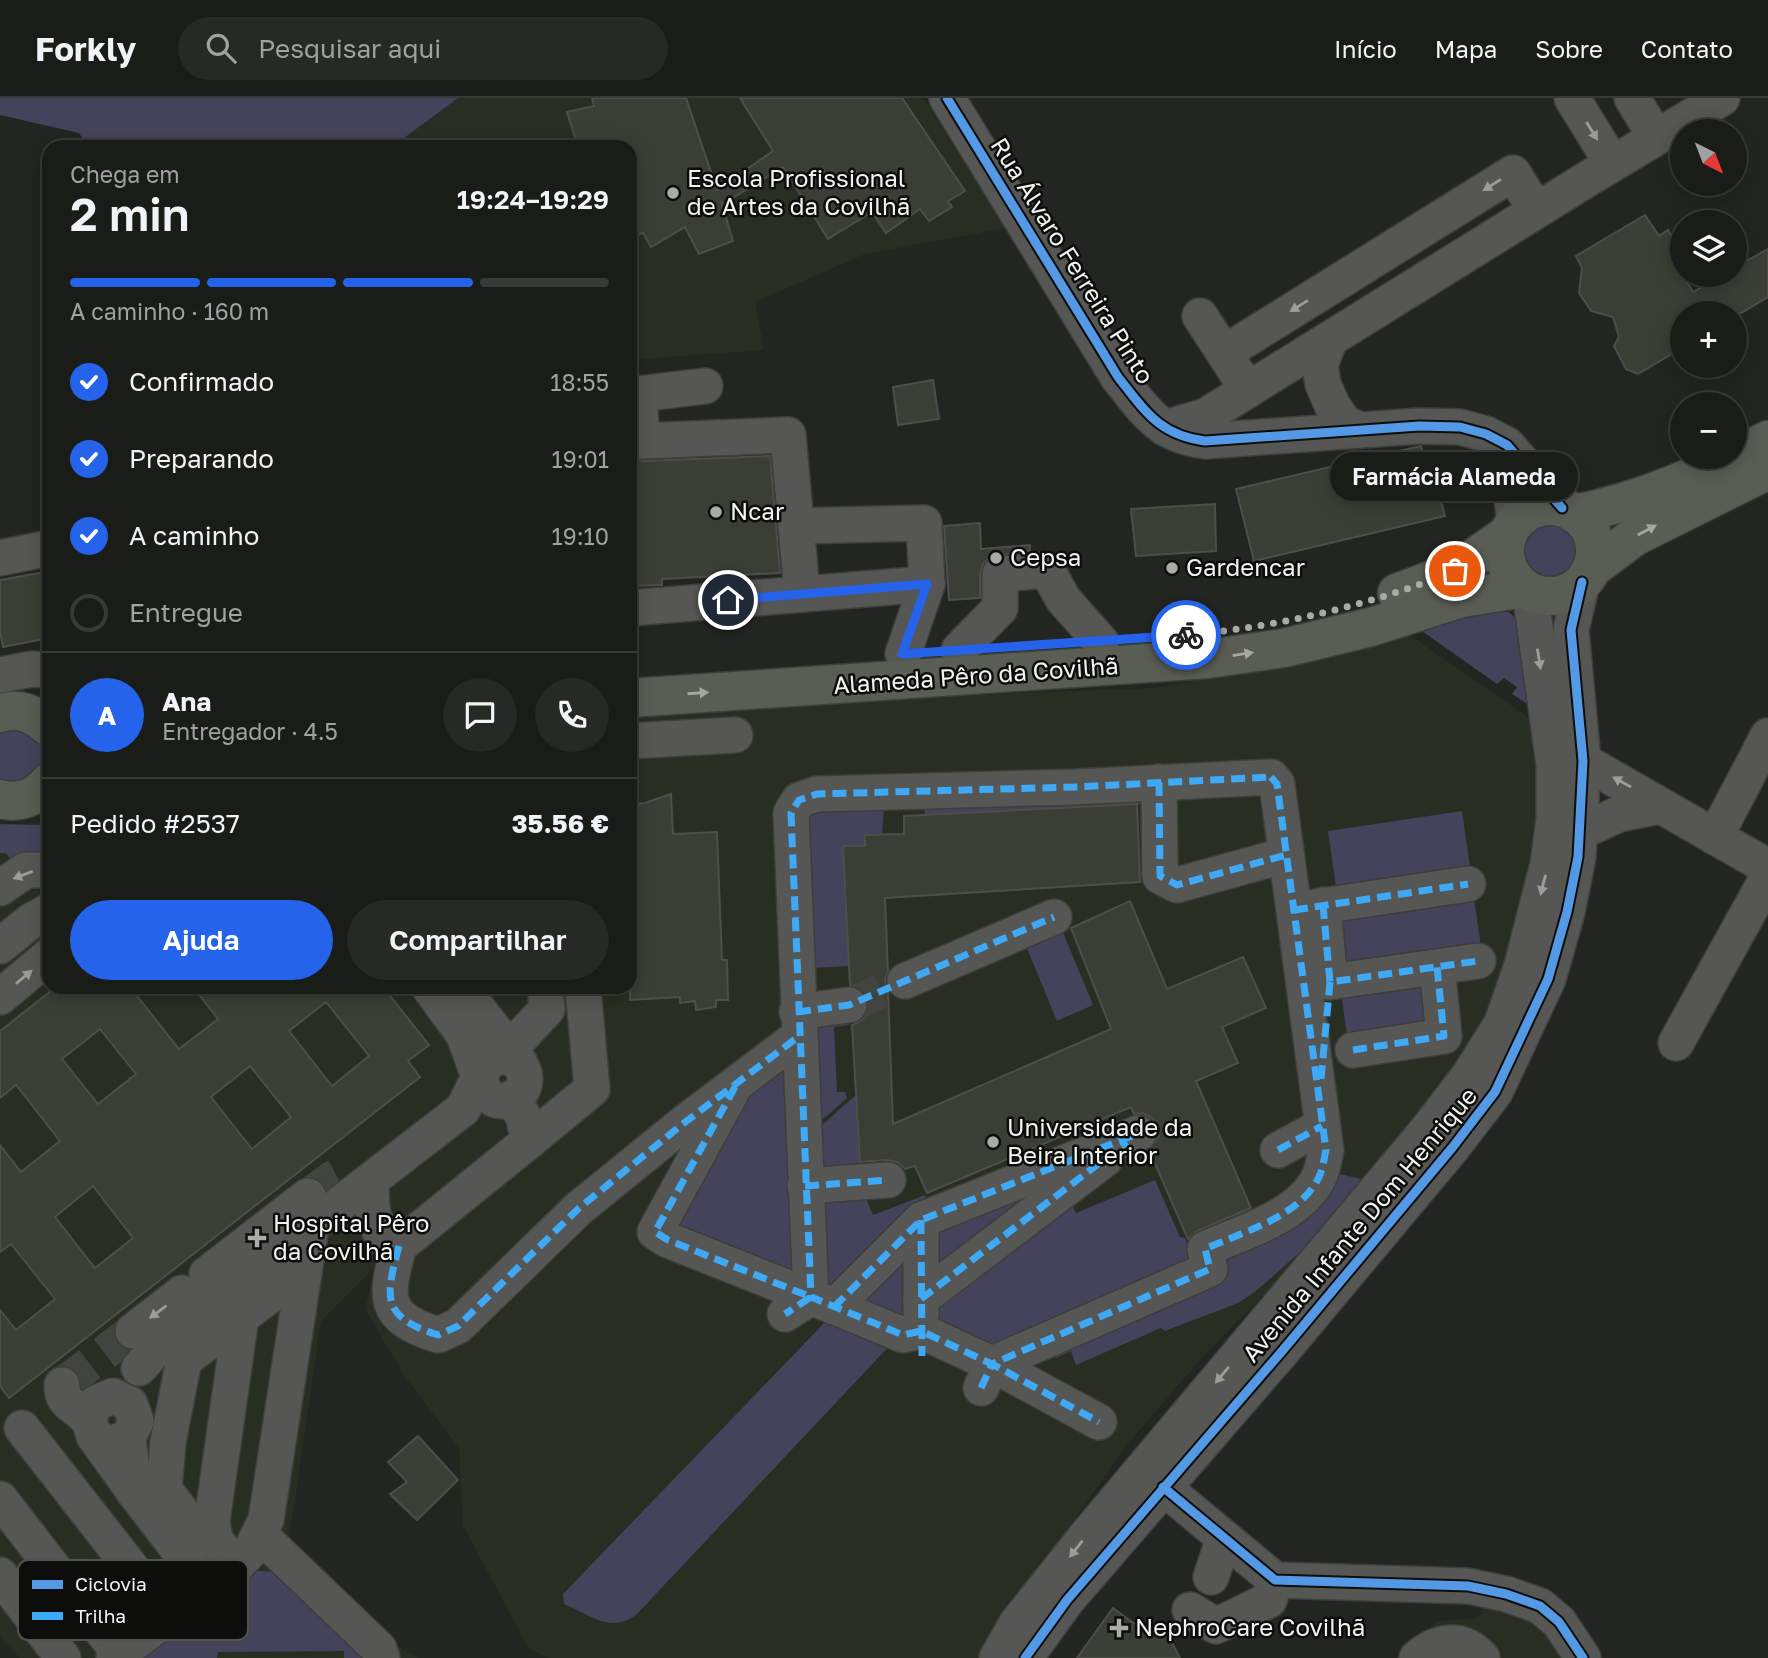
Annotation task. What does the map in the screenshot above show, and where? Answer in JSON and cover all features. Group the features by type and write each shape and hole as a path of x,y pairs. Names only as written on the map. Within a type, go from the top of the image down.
{"main road":[{"path":"1768,440 1667,488 1602,509 1569,511 1536,508 1511,528 1504,549 1506,564 1513,578 1527,590 1544,596 1558,595 1634,537 1768,470"},
{"path":"1569,511 1586,525 1592,538 1594,554 1587,575"},
{"name":"Alameda Pêro da Covilhã","path":"637,671 1101,642 1205,633 1279,622 1394,594 1455,571 1511,528"},
{"name":"Alameda Pêro da Covilhã","path":"637,698 1208,659 1284,648 1371,628 1462,598 1527,590"},
{"path":"0,799 27,799 42,790"}],"street":[{"name":"Rua Álvaro Ferreira Pinto","path":"947,98 1118,377 1145,411 1166,428 1183,438 1205,441 1427,426 1460,428 1486,434 1507,445 1569,511"},
{"path":"1572,98 1612,163"},
{"path":"1632,98 1656,137"},
{"path":"1166,428 1206,416 1612,163 1722,98"},
{"path":"1223,353 1513,173 1536,210"},
{"path":"1200,316 1248,390"},
{"path":"1330,339 1320,365 1323,384 1332,405 1345,424 1361,430"},
{"path":"637,395 705,386"},
{"path":"637,408 642,441 788,435 802,593"},
{"path":"1486,434 1503,456 1508,471 1511,528"},
{"path":"796,526 924,523 927,584 902,654"},
{"path":"0,558 42,549"},
{"path":"959,650 1000,608 1000,574 1047,570 1063,599 1101,642"},
{"name":"Avenida Infante Dom Henrique","path":"1025,1658 1067,1600 1292,1339 1495,1092 1548,979 1567,912 1578,857 1583,761 1571,630 1587,575"},
{"path":"637,607 927,584"},
{"name":"Avenida Infante Dom Henrique","path":"997,1658 1017,1623 1087,1535 1428,1129 1470,1074 1502,1023 1549,864 1554,819 1554,764 1527,590"},
{"path":"0,675 42,670"},
{"path":"637,741 735,736"},
{"path":"1714,837 1768,736"},
{"path":"1583,761 1768,867"},
{"path":"810,1306 791,813 799,800 817,794 1271,777 1277,784 1286,855 1308,908 1330,982 1321,1114 1278,1150"},
{"path":"1159,782 1160,876 1177,885 1286,855"},
{"path":"1580,832 1619,814 1659,806"},
{"path":"0,888 26,870 42,870"},
{"path":"1675,1043 1768,877"},
{"path":"1308,908 1468,884"},
{"path":"986,1376 1210,1269 1205,1249 1282,1214 1305,1196 1320,1177 1325,1150 1308,908"},
{"path":"0,946 31,920 42,914"},
{"path":"905,981 1054,917"},
{"path":"1330,982 1478,961"},
{"path":"0,997 42,962"},
{"path":"1353,1050 1444,1036 1437,967"},
{"path":"434,994 464,1035 505,1074"},
{"path":"132,1331 195,1284 362,1175 410,1152 452,1120 505,1074 547,1009 546,994"},
{"path":"584,994 592,1089 399,1247 388,1286 393,1309 414,1328 438,1335 458,1326 578,1209 736,1084 798,1025 849,1005"},
{"path":"483,1001 505,1074 523,1116 529,1141"},
{"path":"736,1084 655,1232 810,1306 903,1335 921,1329 1139,1133 921,1220 810,1306"},
{"path":"362,1175 378,1231 388,1244 399,1247"},
{"path":"805,1186 888,1180"},
{"path":"221,1560 225,1553 261,1536 266,1520 304,1274 309,1212"},
{"path":"186,1560 135,1493 109,1419 139,1368 166,1338 309,1212"},
{"path":"921,1220 921,1329"},
{"path":"225,1553 197,1532 164,1489 168,1442 184,1360 304,1274"},
{"path":"225,1553 212,1521 241,1317"},
{"path":"921,1329 986,1376 1098,1422"},
{"path":"62,1385 61,1393 70,1406 109,1419"},
{"path":"22,1428 125,1560"},
{"path":"1163,1487 1276,1580 1468,1586 1506,1594 1540,1606 1559,1622 1583,1658"},
{"path":"0,1499 47,1560"},
{"path":"261,1536 379,1649 382,1658"},
{"path":"1211,1577 1224,1538"},
{"path":"0,1575 18,1599"},
{"path":"1190,1610 1216,1626 1269,1600 1276,1580"},
{"path":"48,1640 62,1658"},
{"path":"106,1640 117,1656 138,1640"},
{"path":"1417,1658 1430,1647 1457,1643 1482,1658"}],"shaded area":[{"path":"0,98 458,98 401,140 84,140 79,133 0,115"},
{"path":"458,98 923,98 1006,228 865,254 755,302 764,350 637,359 637,140 401,140"},
{"path":"1544,520 1556,520 1571,528 1579,543 1579,555 1571,570 1556,578 1544,578 1529,570 1521,555 1521,543 1529,528"},
{"path":"1490,612 1509,612 1518,620 1549,718 1512,694 1517,687 1504,678 1497,684 1419,629"},
{"name":"Universidade da Beira Interior","path":"1408,634 1550,732 1551,775 1502,982 1473,1036 1424,1106 1315,1242 1201,1359 1125,1447 980,1658 549,1658 528,1648 463,1525 459,1448 405,1377 365,1309 377,1265 321,1321 288,1547 384,1638 418,1658 20,1658 0,1637 0,826 42,822 42,994 637,994 637,714 813,701 1152,688 1263,669"},
{"path":"13,725 40,737 42,764 32,780 0,780 0,730"},
{"path":"1140,791 1145,804 925,815 925,807"},
{"path":"884,808 882,835 865,835 865,846 843,847 849,966 812,968 807,811"},
{"path":"1462,811 1471,874 1337,894 1328,831"},
{"path":"0,824 42,824 42,853 28,854 16,863 5,853 0,853"},
{"path":"1473,892 1482,953 1348,972 1339,911"},
{"path":"1062,930 1093,1005 1057,1021 1026,946"},
{"path":"1429,980 1436,1030 1348,1042 1341,993"},
{"path":"848,1014 849,1025 834,1027 837,1092 845,1092 847,1098 813,1128 808,1020"},
{"path":"785,1059 795,1274 665,1221 741,1089"},
{"path":"856,1095 860,1166 880,1162 881,1174 816,1179 812,1134"},
{"path":"1080,1167 934,1285 930,1232"},
{"path":"1328,1171 1361,1179 1306,1247 1256,1291 1238,1303 1165,1331 1161,1328 1076,1365 1071,1351 1056,1358 1048,1340 1226,1263 1245,1238"},
{"path":"1155,1180 1180,1237 1185,1238 1198,1271 997,1357 933,1328 930,1302 1067,1195 1076,1213"},
{"path":"861,1187 873,1215 925,1195 928,1205 831,1300 821,1291 822,1192"},
{"path":"911,1232 913,1318 839,1306"},
{"path":"830,1317 894,1341 637,1614 619,1623 610,1623 564,1604 563,1594"},
{"path":"252,1570 286,1573 370,1658 344,1658 344,1651 218,1652 217,1658 141,1658 164,1640 248,1640 248,1573"},
{"path":"1509,1608 1532,1612 1572,1658 1396,1658 1438,1621 1477,1618 1485,1609"}],"building":[{"path":"592,98 686,98 717,190 773,151 740,98 902,98 965,191 948,201 952,207 929,221 920,209 886,233 872,212 828,239 783,167 723,204 721,201 733,241 699,254 685,227 651,247 643,233 637,235 637,140 576,140 567,112 594,106"},
{"path":"1645,215 1659,236 1668,230 1670,234 1670,287 1690,287 1693,292 1702,287 1747,287 1747,261 1768,249 1768,297 1747,309 1747,301 1670,301 1670,355 1638,374 1626,369 1614,346 1619,337 1613,317 1591,311 1579,293 1582,268 1576,256"},
{"path":"933,380 939,419 898,425 893,387"},
{"path":"1421,446 1425,462 1431,461 1445,516 1254,561 1236,489"},
{"path":"770,456 780,573 662,579 662,585 637,586 637,459"},
{"path":"1215,504 1216,551 1136,556 1131,509"},
{"path":"980,523 981,549 1030,545 1030,551 990,557 983,564 980,573 980,598 949,600 944,526"},
{"path":"42,573 42,639 3,647 0,631 0,580"},
{"path":"671,794 673,834 717,832 722,960 727,960 728,1000 716,1000 716,1007 696,1010 695,1001 680,1003 680,997 630,1000 630,994 637,994 637,804"},
{"path":"1137,804 1140,882 885,898 888,972 885,979 888,991 893,1124 1111,1029 1071,928 1130,901 1167,989 1243,957 1266,1008 1222,1027 1238,1063 1196,1081 1251,1208 1197,1231 1188,1239 1149,1150 1159,1137 1157,1125 1151,1117 1143,1113 1134,1114 1131,1107 927,1193 915,1166 905,1169 897,1162 887,1160 860,1162 852,1025 862,1020 869,1003 864,992 850,985 843,846 865,846 865,835 904,834 904,816"},
{"path":"47,994 136,994 179,1049 218,1019 198,994 389,994 429,1045 408,1061 420,1077 9,1398 0,1386 0,1310 16,1330 55,1299 11,1244 0,1252 0,1145 21,1172 60,1141 16,1085 0,1098 0,1031","holes":["326,1002 369,1056 332,1086 289,1031","100,1029 136,1074 98,1104 62,1059","250,1066 291,1117 252,1149 211,1097","93,1186 133,1238 95,1268 55,1217"]},
{"path":"418,1436 458,1480 417,1520 390,1494 407,1482 388,1462"},
{"name":"NephroCare Covilhã","path":"1113,1608 1147,1633 1161,1622 1180,1658 1077,1658"}],"tunnel":[{"path":"849,1005 905,981"},
{"path":"308,1196 352,1168"},
{"path":"62,1385 133,1331"}],"marked path":[{"path":"1271,777 1277,784 1326,1150 1320,1174 1310,1191 1298,1203 1269,1222 1205,1249 1210,1269 992,1364 921,1331 903,1335 811,1297 791,813 799,800 817,794 1075,787 1271,777"},
{"path":"1159,782 1160,876 1177,885 1286,855"},
{"path":"1294,910 1468,884"},
{"path":"1323,905 1330,982 1478,961"},
{"path":"797,1012 849,1005 1054,917"},
{"path":"1353,1050 1444,1036 1437,967"},
{"path":"1321,1079 1330,982"},
{"path":"399,1246 390,1292 397,1313 419,1328 438,1335 458,1326 578,1209 684,1123 798,1037"},
{"path":"735,1087 655,1232 668,1240 811,1297 785,1314"},
{"path":"1278,1150 1322,1126"},
{"path":"834,1307 921,1220 1139,1133"},
{"path":"921,1299 1127,1142"},
{"path":"805,1186 888,1180"},
{"path":"921,1220 922,1356"},
{"path":"981,1388 992,1364 1099,1422"}],"cycle path":[{"path":"947,98 1118,377 1145,411 1164,427 1189,438 1205,441 1419,426 1460,427 1486,434 1507,445 1562,508"},
{"path":"1025,1658 1067,1600 1283,1350 1452,1148 1495,1092 1548,979 1567,912 1578,857 1583,761 1571,630 1582,582"},
{"path":"1163,1487 1275,1580 1468,1586 1506,1594 1540,1606 1559,1622 1583,1658"}],"way so far":[{"path":"1186,635 1279,622 1365,602 1455,571"}],"place":[{"name":"Escola Profissional de Artes da Covilhã","path":"673,193"},
{"name":"Ncar","path":"716,512"},
{"name":"Cepsa","path":"996,558"},
{"name":"Gardencar","path":"1172,568"},
{"name":"Farmácia Alameda","path":"1455,571"},
{"name":"Universidade da Beira Interior","path":"993,1142"},
{"name":"Hospital Pêro da Covilhã","path":"257,1238"},
{"name":"NephroCare Covilhã","path":"1119,1628"}],"route":[{"path":"728,600 927,584 902,654 1186,635"}]}
